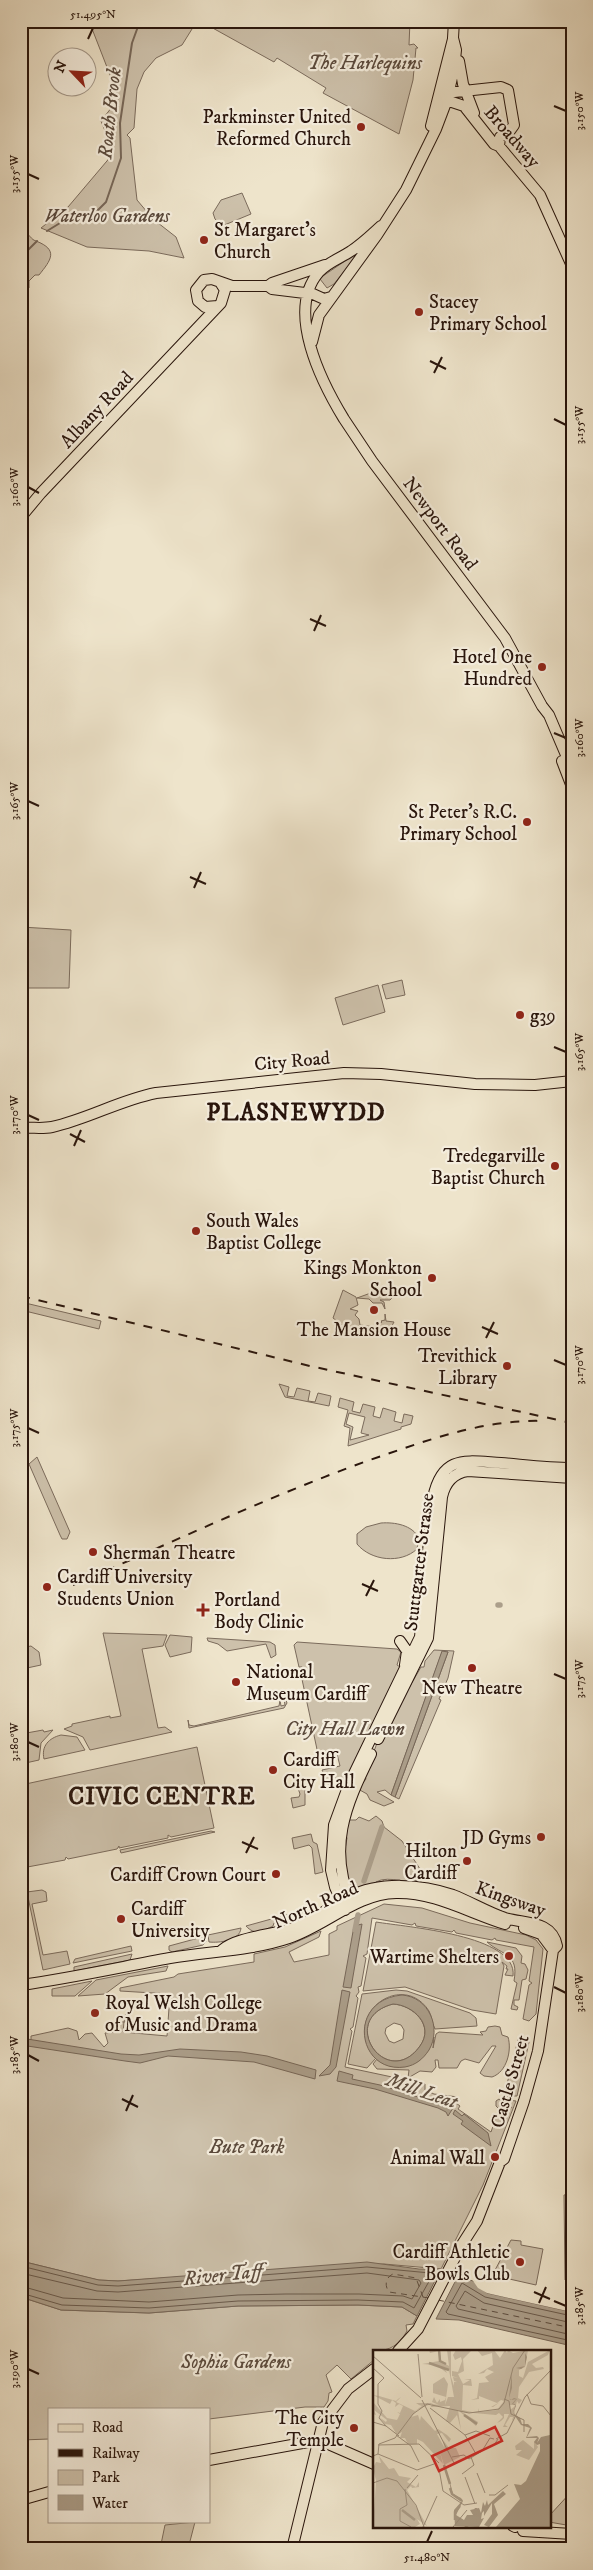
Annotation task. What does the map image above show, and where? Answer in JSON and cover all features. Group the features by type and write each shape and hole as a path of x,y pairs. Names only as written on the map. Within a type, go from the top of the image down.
{"main road":[{"name":"Newport Road","path":"444,96 454,21"},
{"name":"Newport Road","path":"315,360 312,342 319,315 406,190 427,144 444,96 456,50 453,38"},
{"path":"456,50 467,98 479,123"},
{"path":"444,96 466,90 501,87 508,90 514,125 509,132 500,137 499,146"},
{"name":"Broadway","path":"444,96 464,106 494,144 499,146 540,195 572,266"},
{"path":"486,133 496,135 509,132"},
{"name":"Newport Road","path":"381,226 351,251 328,264 319,272 309,290 308,337 315,360 344,420 505,638 542,706 549,715 572,769"},
{"name":"Albany Road","path":"220,282 251,287 268,286 328,264"},
{"name":"Albany Road","path":"286,278 302,281 313,294 324,299 331,297"},
{"path":"208,279 220,282 224,290 221,302 210,308 202,305 197,299 198,286 208,279"},
{"name":"Albany Road","path":"268,286 272,289 309,290"},
{"name":"Albany Road","path":"21,517 41,492 221,302 251,287"},
{"path":"198,327 202,316 202,305"},
{"name":"Newport Road","path":"542,706 541,711 572,787"},
{"name":"City Road","path":"21,1128 51,1127 87,1116 134,1097 156,1093 344,1073 381,1074 475,1084 535,1085 572,1081"},
{"name":"Stuttgarter Strasse","path":"422,1643 434,1491 448,1468 466,1460 572,1468"},
{"name":"Stuttgarter Strasse","path":"422,1643 442,1497 445,1486 453,1476 468,1471 572,1478"},
{"path":"400,1641 407,1651 405,1668"},
{"path":"347,1903 334,1883 331,1863 336,1817 405,1668 422,1643"},
{"path":"347,1903 340,1863 340,1839 344,1816 422,1643"},
{"name":"North Road","path":"21,1985 222,1950 229,1943 262,1937 297,1927 347,1903 365,1891 389,1887 443,1892"},
{"name":"Kingsway","path":"443,1892 503,1917 545,1927 556,1940 557,1946 553,1950 538,1932 494,1921 452,1903"},
{"name":"North Road","path":"347,1903 376,1896 400,1893 452,1903"},
{"name":"Castle Street","path":"426,2321 453,2268 461,2246 484,2207 487,2193 500,2162 504,2160 529,2087 545,2012 553,1950"},
{"path":"399,2350 426,2321"},
{"path":"407,2350 420,2334 426,2321"},
{"path":"292,2549 323,2422 348,2389 373,2370"},
{"path":"319,2440 341,2405 373,2376"},
{"path":"210,2460 319,2440 373,2464"},
{"path":"21,2500 48,2492"},
{"path":"525,2528 572,2534"},
{"path":"548,2528 560,2533"}],"green space":[{"name":"Waterloo Gardens","path":"89,21 197,21 182,45 156,58 144,72 137,89 134,128 127,135 130,138 137,200 153,219 176,237 184,258 149,251 87,247 41,228 68,207 112,155 112,148 101,121 119,98"},
{"name":"The Harlequins","path":"200,21 410,21 409,45 414,44 418,48 416,48 413,80 399,134 323,93 326,88 277,58 274,62"},
{"path":"242,193 251,214 222,226 215,219 213,213 221,200"},
{"path":"27,235 48,248 51,256 39,275 35,275 29,281 29,288 21,289 21,236"},
{"path":"361,250 334,284 327,288 320,279"},
{"path":"21,927 71,930 69,988 21,988"},
{"path":"402,980 405,995 386,999 382,985"},
{"path":"378,985 385,1012 343,1025 335,998"},
{"path":"390,1286 393,1297 390,1300 380,1300 384,1302 385,1309 382,1303 373,1303 369,1299 357,1298"},
{"path":"343,1290 356,1297 358,1305 350,1309 358,1311 355,1315 359,1319 360,1325 375,1327 385,1320 385,1314 386,1321 394,1322 388,1333 363,1335 353,1333 333,1318"},
{"path":"21,1302 101,1321 99,1329 21,1310"},
{"path":"279,1384 289,1387 287,1396 294,1397 297,1388 310,1391 308,1401 315,1402 318,1393 331,1396 329,1406 285,1397"},
{"path":"340,1398 354,1402 352,1411 360,1413 363,1404 375,1407 373,1416 380,1418 383,1408 396,1412 394,1421 402,1423 404,1414 413,1416 411,1424 401,1427 401,1429 348,1446 350,1428 344,1426 348,1410 338,1407","holes":["349,1413 365,1417 361,1433 369,1435 350,1440 353,1427 346,1424"]},
{"path":"37,1457 70,1532 67,1539 62,1539 29,1464"},
{"path":"381,1523 392,1523 408,1527 419,1538 417,1549 403,1557 386,1559 363,1550 357,1544 357,1534 366,1527"},
{"path":"103,1633 167,1635 163,1646 142,1649 158,1728 165,1727 172,1732 90,1750 83,1737 64,1729 72,1726 72,1724 110,1716 110,1718 121,1716"},
{"path":"170,1635 192,1637 191,1652 170,1657 165,1645"},
{"path":"207,1638 270,1642 275,1645 276,1655 271,1658 266,1644 227,1651 218,1644 208,1641"},
{"name":"City Hall Lawn","path":"297,1642 397,1649 401,1652 397,1665 400,1667 342,1790 329,1786 322,1770 340,1766 336,1750 318,1754 300,1670 302,1670 302,1667 299,1667 294,1645"},
{"path":"31,1646 39,1652 41,1665 27,1668 21,1648"},
{"path":"434,1650 454,1651 448,1678 439,1699 441,1700 399,1799 395,1797 448,1652 442,1652 391,1795 385,1790 377,1792 394,1802 384,1806 370,1800 367,1794 358,1789 366,1779 365,1776 377,1743 421,1667 424,1667 425,1661"},
{"path":"283,1693 287,1703 284,1708 189,1728 188,1720 189,1725 194,1726 279,1706 280,1700 281,1706 285,1705"},
{"path":"43,1730 44,1732 53,1730 41,1743 39,1760 21,1764 21,1734"},
{"path":"61,1735 77,1737 85,1750 44,1759 43,1754 47,1743"},
{"path":"197,1747 214,1828 171,1837 168,1835 168,1838 119,1848 119,1846 117,1849 68,1859 66,1857 65,1860 22,1868 21,1785"},
{"path":"298,1773 301,1785 305,1787 305,1805 293,1808 291,1798 299,1797 300,1794 293,1774"},
{"path":"376,1816 382,1821 384,1827 402,1841 420,1869 420,1878 422,1878 413,1881 387,1879 360,1888 353,1886 355,1885 349,1882 343,1861 347,1838 345,1834 349,1820 356,1820 359,1817 369,1821"},
{"path":"211,1831 215,1832 121,1853 120,1850"},
{"path":"311,1834 313,1842 317,1844 323,1872 315,1874 312,1848 309,1845 294,1849 292,1838"},
{"path":"42,1890 46,1892 47,1901 32,1904 43,1955 67,1951 70,1964 43,1970 27,1892"},
{"name":"Bute Park","path":"384,1904 422,1908 470,1923 526,1935 536,1940 543,1949 536,2014 529,2021 523,2019 529,1985 532,1983 529,1981 534,1947 496,1940 495,1938 492,1940 456,1933 454,1930 452,1932 416,1926 415,1923 412,1925 372,1918 367,1954 363,1956 366,1958 361,1986 358,1987 359,1992 356,1996 358,1998 353,2027 350,2029 352,2031 345,2067 425,2084 425,2090 434,2094 458,2097 456,2103 460,2106 458,2109 491,2132 499,2109 496,2106 496,2101 499,2099 512,2108 508,2100 516,2101 483,2185 441,2269 384,2264 118,2281 98,2280 21,2261 21,2038 31,2040 31,2036 68,2028 77,2031 79,2040 85,2034 92,2033 104,2047 108,2043 105,2033 115,2032 113,2022 124,2022 123,2032 167,2036 170,1994 120,1991 120,1988 174,1977 178,1974 254,1962 254,1954 285,1947 321,1931 319,1937 289,1952 294,1962 329,1955 329,1934 337,1930 337,1926"},
{"path":"304,1910 300,1916 274,1923 273,1926 262,1931 256,1932 246,1926"},
{"path":"376,1922 458,1935 480,1942 498,1951 510,1962 513,1976 505,1975 508,1969 506,1969 507,1966 502,1962 504,1966 496,2014 472,2010 405,1987 363,1991"},
{"path":"241,1928 237,1936 233,1938 209,1942 208,1935"},
{"path":"206,1936 206,1942 203,1945 172,1952 169,1950 169,1946"},
{"path":"487,1942 516,1948 522,1956 521,1963 525,1964 528,1970 526,1979 522,1980 519,2000 514,2000 514,2005 518,2007 517,2010 511,2009 517,1983 514,1981 515,1972 512,1960"},
{"path":"131,1946 132,1951 73,1963 75,1959"},
{"path":"132,1954 130,1960 74,1971 74,1967"},
{"path":"168,1966 166,1971 128,1977 105,1994 78,1996 96,1980"},
{"path":"92,1981 75,1996 52,1996 52,1989"},
{"path":"396,1990 407,1991 470,2013 476,2018 477,2026 435,2029 429,2011 417,1999 404,1995 391,1996 378,2003 369,2014 365,2027 367,2042 376,2058 367,2068 348,2064 362,1994"},
{"path":"393,2004 401,2005 414,2012 420,2018 425,2031 420,2046 407,2058 394,2061 382,2057 373,2048 368,2036 369,2023 376,2012","holes":["394,2023 401,2025 404,2030 403,2039 394,2043 389,2041 385,2033 386,2028"]},
{"path":"488,2027 500,2027 502,2035 508,2037 509,2054 505,2066 492,2077 484,2076 480,2073 496,2046 492,2046 479,2063 465,2059 461,2061 457,2068 439,2068 438,2060 435,2060 436,2067 432,2072 420,2071 408,2078 409,2070 377,2069 373,2064 377,2059 395,2066 412,2064 425,2054 434,2037 433,2048 436,2034 439,2032 483,2035 480,2032 486,2031"},
{"path":"519,2036 528,2039 529,2042 517,2096 504,2096"},
{"path":"572,2191 572,2283 571,2280 565,2280 564,2195"},
{"name":"Cardiff Athletic Bowls Club","path":"511,2240 521,2241 521,2245 543,2249 536,2285 496,2276 494,2272"},
{"name":"Sophia Gardens","path":"21,2297 61,2310 149,2313 238,2306 358,2305 402,2307 417,2316 413,2324 406,2325 407,2331 401,2340 385,2350 373,2350 373,2361 351,2379 337,2365 326,2375 332,2392 329,2393 328,2401 324,2407 305,2407 210,2419 210,2408 48,2408 48,2439 21,2440"},
{"path":"572,2491 572,2526 550,2522 550,2515"},
{"path":"195,2522 188,2549 160,2549 165,2525"}],"water":[{"path":"442,1651 448,1652 395,1797 391,1795"},
{"path":"362,1924 351,1988 343,1987 354,1926"},
{"path":"342,1990 350,1992 336,2067 330,2074 319,2076 330,2065"},
{"path":"402,1995 411,1997 426,2007 430,2015 433,2023 433,2041 424,2056 413,2065 405,2067 389,2066 376,2059 368,2049 364,2036 366,2022 372,2009 384,2000","holes":["393,2004 401,2005 414,2012 420,2018 425,2031 420,2046 407,2058 394,2061 382,2057 373,2048 368,2036 369,2023 376,2012"]},
{"path":"21,2038 121,2054 139,2055 180,2049 241,2052 267,2056 316,2070 315,2079 254,2062 168,2056 140,2063 125,2061 21,2045"},
{"path":"339,2071 353,2075 352,2079 380,2085 453,2108 448,2116 446,2112 438,2108 375,2089 337,2081"},
{"path":"455,2110 462,2116 464,2114 488,2133 491,2146 461,2124 463,2121 453,2114"},
{"name":"River Taff","path":"21,2261 99,2280 118,2281 367,2262 419,2269 441,2269 417,2316 402,2307 358,2305 238,2306 149,2313 61,2310 21,2297"},
{"path":"458,2276 473,2281 487,2293 572,2312 572,2346 459,2320 436,2319"}],"pier":[{"path":"471,2278 487,2290 564,2306 572,2309 572,2312 487,2293 478,2288"}],"waterway":[{"name":"Roath Brook","path":"47,231 60,223 95,213 106,202 121,158 120,123 132,43 140,21"},
{"name":"Roath Brook","path":"21,257 37,241"},
{"path":"364,1881 382,1827"},
{"path":"355,1930 358,1915"}],"ferry route":[{"path":"423,2297 416,2278 393,2274 387,2279 386,2284 389,2292 429,2298"},
{"path":"438,2300 572,2328"}],"railway":[{"path":"21,1296 310,1366 572,1423"},
{"path":"73,1585 256,1505 367,1461 432,1439 476,1428 521,1421 544,1421"}],"place":[{"name":"Parkminster United Reformed Church","path":"361,127"},
{"name":"St Margaret's Church","path":"204,240"},
{"name":"Stacey Primary School","path":"419,312"},
{"name":"Hotel One Hundred","path":"542,667"},
{"name":"St Peter's R.C. Primary School","path":"527,822"},
{"name":"g39","path":"520,1015"},
{"name":"Tredegarville Baptist Church","path":"555,1166"},
{"name":"South Wales Baptist College","path":"196,1231"},
{"name":"Kings Monkton School","path":"432,1278"},
{"name":"The Mansion House","path":"374,1310"},
{"name":"Trevithick Library","path":"507,1366"},
{"name":"Sherman Theatre","path":"93,1552"},
{"name":"Cardiff University Students Union","path":"47,1587"},
{"name":"Portland Body Clinic","path":"203,1610"},
{"name":"New Theatre","path":"472,1668"},
{"name":"National Museum Cardiff","path":"236,1682"},
{"name":"Cardiff City Hall","path":"273,1770"},
{"name":"JD Gyms","path":"541,1837"},
{"name":"Hilton Cardiff","path":"467,1861"},
{"name":"Cardiff Crown Court","path":"276,1874"},
{"name":"Cardiff University","path":"121,1919"},
{"name":"Wartime Shelters","path":"509,1956"},
{"name":"Royal Welsh College of Music and Drama","path":"95,2013"},
{"name":"Animal Wall","path":"495,2157"},
{"name":"Cardiff Athletic Bowls Club","path":"520,2262"},
{"name":"The City Temple","path":"354,2428"}],"district":[{"name":"PLASNEWYDD","path":"296,1112"},
{"name":"CIVIC CENTRE","path":"162,1796"}],"water label":[{"name":"Mill Leat","path":"422,2090"}]}
